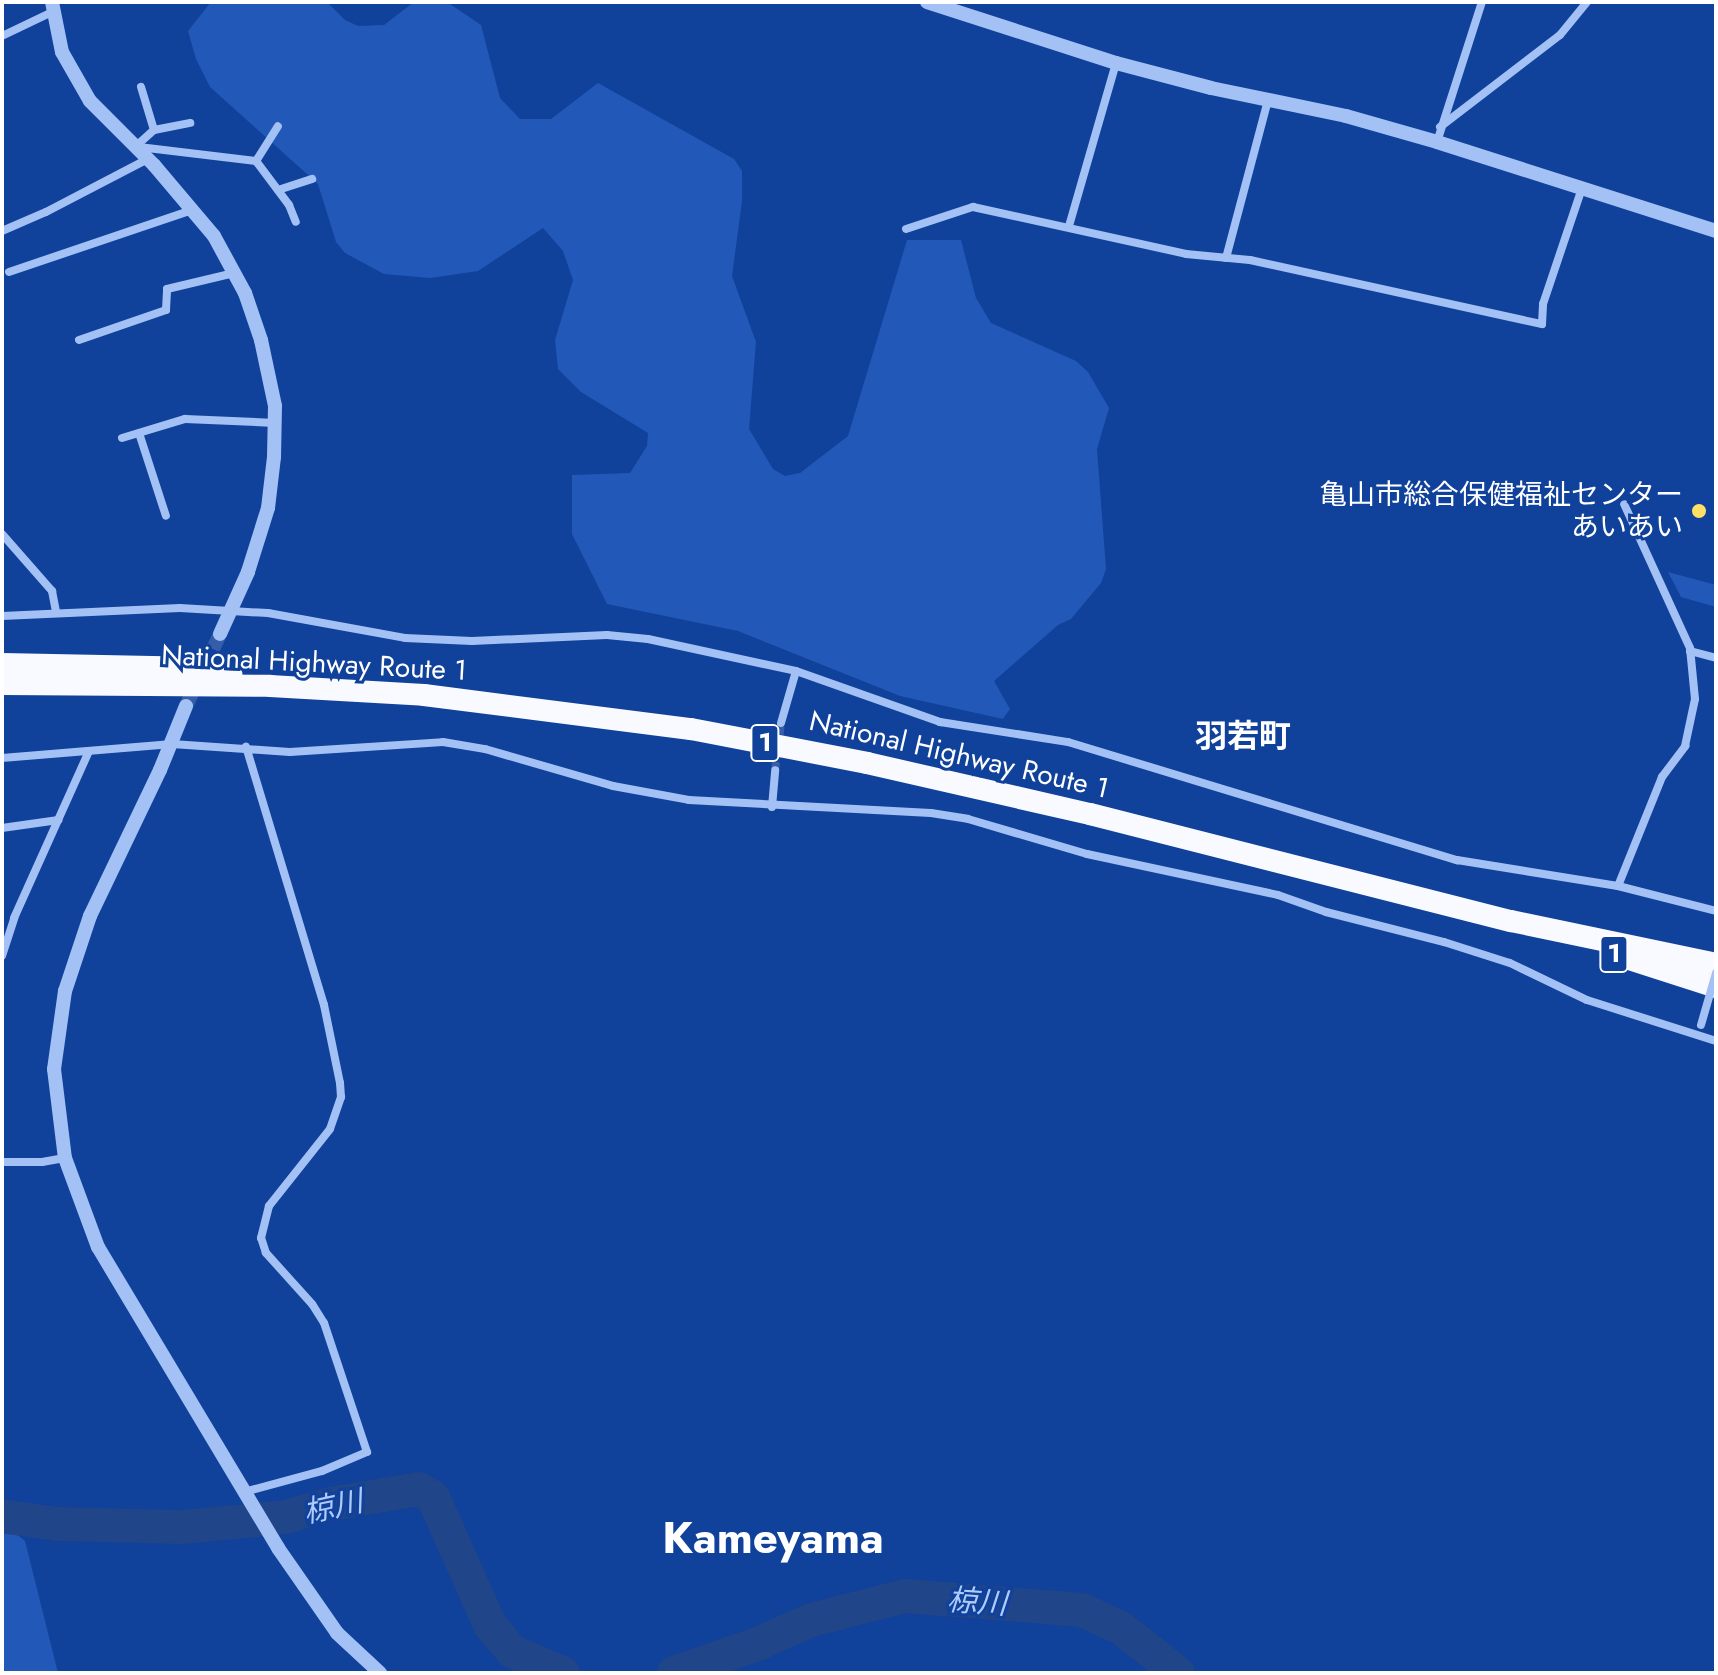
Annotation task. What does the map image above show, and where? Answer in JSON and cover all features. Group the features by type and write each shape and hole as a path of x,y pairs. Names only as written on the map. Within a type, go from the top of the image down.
{"highway":[{"name":"1","path":"2,664 216,670 270,686"},
{"name":"National Highway Route 1","path":"2,684 270,686 424,695 691,729 867,763 1060,807 1511,921 1716,964"},
{"name":"National Highway Route 1","path":"1511,921 1716,987"}],"street":[{"path":"927,2 1116,63 1346,116 1437,142 1716,231"},
{"path":"1437,142 1482,2"},
{"path":"1440,127 1560,35 1587,2"},
{"path":"2,36 52,7 62,52 90,101 148,159 214,236 235,272 261,340 273,387 275,423 267,516 220,634"},
{"path":"1069,226 1116,63"},
{"path":"141,87 154,130"},
{"path":"1226,258 1268,100"},
{"path":"135,147 154,130 190,123"},
{"path":"256,161 278,126"},
{"path":"135,147 256,161 278,190 296,222"},
{"path":"2,231 46,212 148,159"},
{"path":"278,190 312,179"},
{"path":"906,229 973,207 1186,254 1250,260 1542,324 1543,304 1582,188"},
{"path":"9,272 192,209"},
{"path":"79,340 166,310 167,289 235,272"},
{"path":"122,438 185,419 275,423"},
{"path":"139,433 166,516"},
{"path":"1618,886 1662,777 1685,746 1695,699 1690,651 1673,604 1624,504"},
{"path":"2,534 52,591 56,611"},
{"path":"2,616 56,611 232,610 268,613 405,638 472,641 607,635 745,657 796,671 904,712 940,722 1068,742 1446,857 1618,886 1716,911"},
{"path":"1690,651 1716,658"},
{"path":"781,723 796,671"},
{"path":"186,706 172,744 90,916 65,991 54,1069 65,1158 98,1247 278,1548 337,1633 380,1673"},
{"path":"2,758 172,744 319,751 443,742 485,749 613,786 689,800 772,807 931,813 968,819 1087,854 1278,895 1510,963 1587,1000 1716,1041"},
{"path":"246,747 324,1005 341,1097 330,1129 269,1206 261,1238 266,1253 312,1304 324,1323 367,1452 247,1497"},
{"path":"2,956 14,918 89,751"},
{"path":"772,807 775,770"},
{"path":"2,828 58,820"},
{"path":"2,916 14,918"},
{"path":"1698,1036 1716,973"},
{"path":"2,1162 42,1162 65,1158"}],"shaded area":[{"path":"211,2 327,2 345,20 358,26 384,25 414,2 447,2 481,25 500,98 520,119 551,119 598,83 734,159 742,171 742,201 732,276 756,342 749,429 773,469 785,476 800,473 848,436 907,240 961,240 976,298 991,323 1076,361 1088,372 1109,408 1097,449 1106,569 1101,583 1071,619 1058,625 994,681 1010,709 1003,719 900,696 738,631 607,604 572,534 572,475 630,473 647,446 648,433 581,392 558,369 555,340 573,280 563,251 543,228 478,271 430,278 384,274 345,253 336,242 318,184 210,87 196,59 188,31"},
{"path":"1668,572 1716,585 1716,607 1681,597"},
{"path":"2,1522 25,1541 58,1673 2,1673"}],"waterway":[{"name":"椋川","path":"2,1516 57,1524 183,1527 286,1517 331,1504 419,1489 433,1497 490,1625 513,1652 563,1673"},
{"name":"椋川","path":"674,1673 760,1643 811,1620 905,1596 1082,1610 1121,1628 1178,1673"}],"tunnel":[{"path":"186,706 220,634"},
{"path":"775,770 781,723"}],"place":[{"name":"亀山市総合保健福祉センター あいあい","path":"1699,511"}],"district":[{"name":"羽若町","path":"1243,736"},
{"name":"Kameyama","path":"773,1538"}]}
